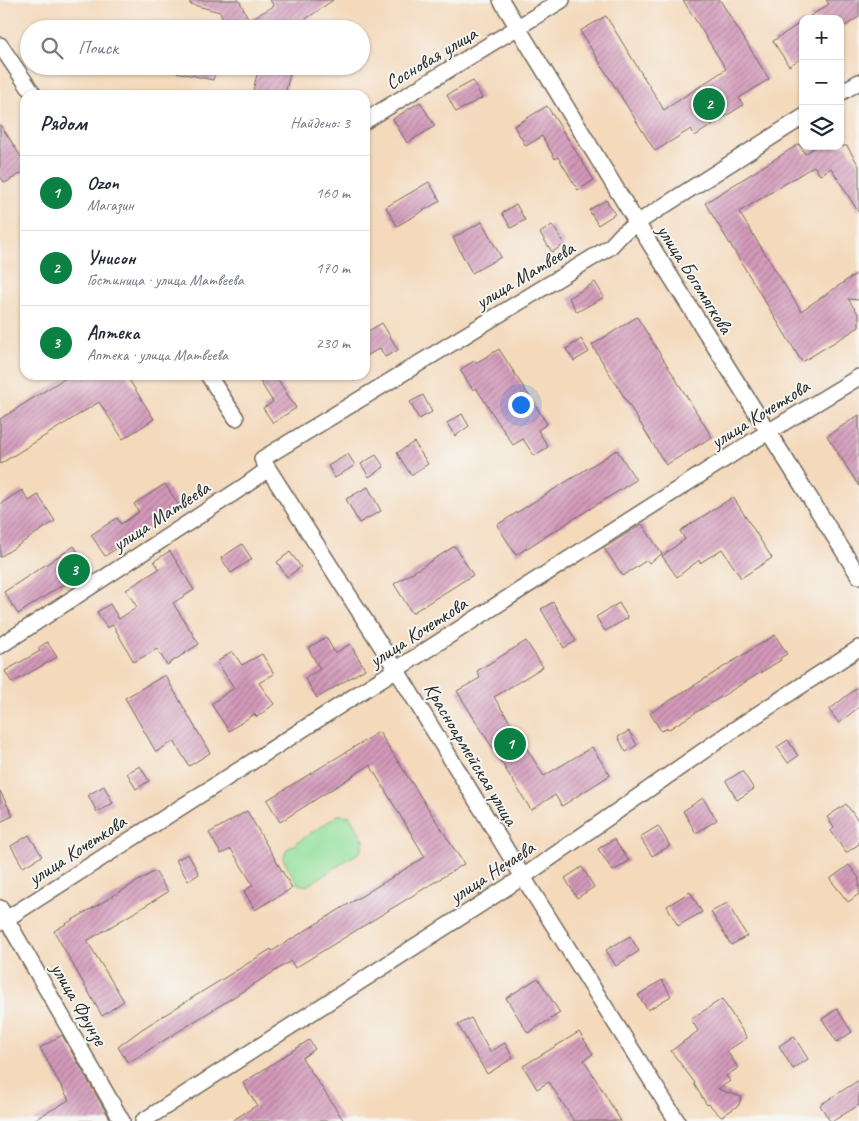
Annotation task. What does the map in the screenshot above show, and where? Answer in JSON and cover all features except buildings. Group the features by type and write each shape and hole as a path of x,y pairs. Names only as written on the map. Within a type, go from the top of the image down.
{"street":[{"name":"улица Богомягкова","path":"501,0 637,224 767,433 859,576"},
{"name":"Сосновая улица","path":"370,119 562,0"},
{"path":"0,45 20,74"},
{"path":"20,75 31,90"},
{"path":"844,91 859,82"},
{"name":"улица Матвеева","path":"0,646 238,491 265,464 610,247 621,235 637,224 799,120"},
{"name":"улица Кочеткова","path":"2,917 767,433 859,377"},
{"path":"211,380 236,418"},
{"name":"Красноармейская улица","path":"265,464 396,669 677,1121"},
{"name":"улица Нечаева","path":"143,1121 523,876 729,733 859,648"},
{"name":"улица Фрунзе","path":"2,917 122,1121"}],"green space":[{"path":"338,815 350,816 364,840 361,851 307,886 298,884 283,859 287,849"}],"place":[{"name":"Унисон","path":"709,104"},
{"name":"Аптека","path":"74,570"},
{"name":"Ozon","path":"510,744"}]}
